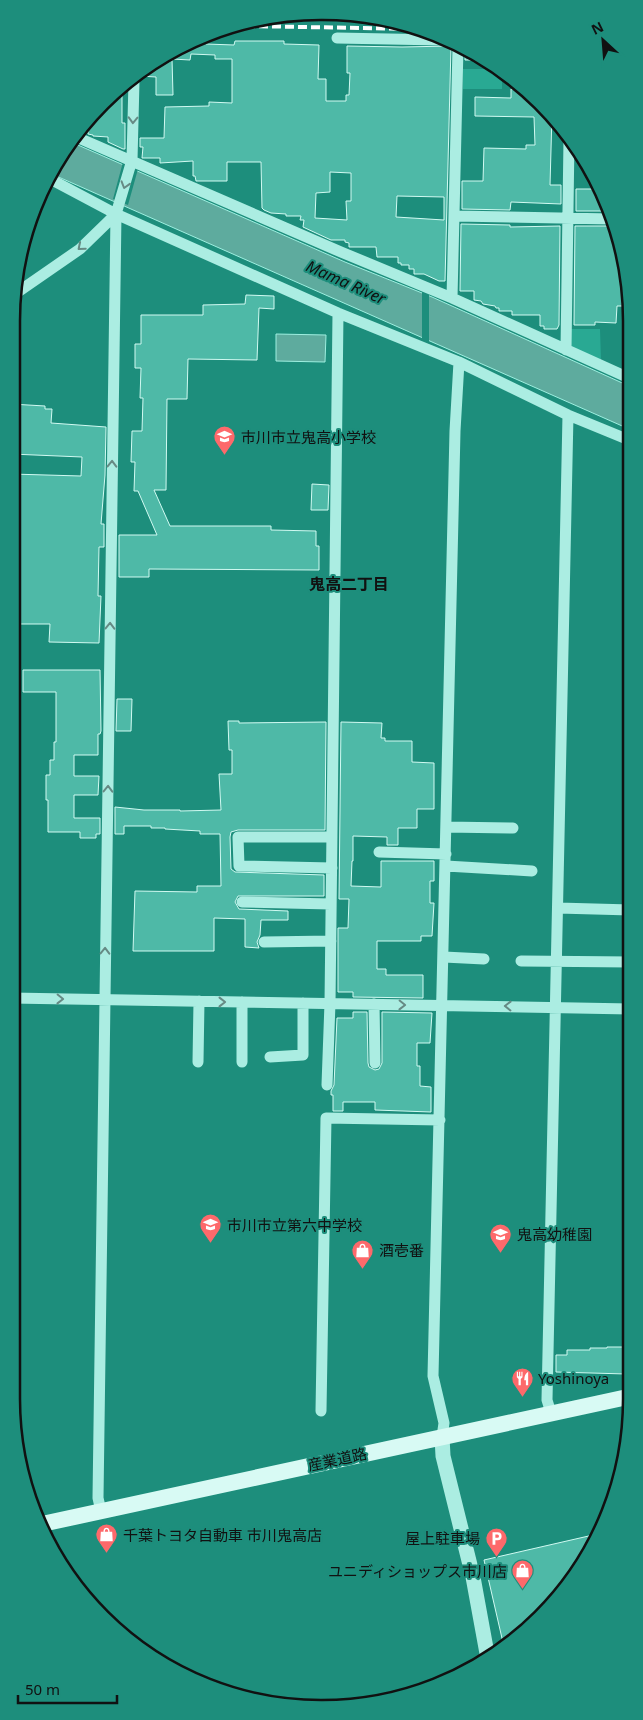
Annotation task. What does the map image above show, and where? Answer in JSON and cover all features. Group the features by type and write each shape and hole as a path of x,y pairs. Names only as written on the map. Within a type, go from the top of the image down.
{"main road":[{"name":"産業道路","path":"47,1523 623,1398"}],"street":[{"path":"337,38 428,40"},
{"path":"452,298 458,53"},
{"path":"101,1511 98,1498 104,1000 118,209 131,163 134,86"},
{"path":"81,139 131,163 452,298 623,375"},
{"path":"566,350 569,149"},
{"path":"55,181 338,313 459,362 568,415 623,437"},
{"path":"22,289 80,249 118,209"},
{"path":"455,216 605,219"},
{"path":"327,1085 331,941 338,313"},
{"path":"459,362 455,431 434,1376 444,1423 442,1456 473,1577 486,1651"},
{"path":"551,1413 547,1400 568,415"},
{"path":"446,827 513,828"},
{"path":"332,837 238,837 239,866 332,868"},
{"path":"379,852 446,854"},
{"path":"446,866 532,871"},
{"path":"242,902 331,904"},
{"path":"558,908 623,910"},
{"path":"264,942 331,941"},
{"path":"444,958 484,960"},
{"path":"521,961 623,962"},
{"path":"20,998 623,1008"},
{"path":"198,1062 199,1001"},
{"path":"242,1002 242,1062"},
{"path":"270,1057 303,1055 303,1003"},
{"path":"374,1004 374,1063"},
{"path":"321,1411 326,1118 440,1120"}],"green space":[{"path":"463,69 486,69 502,80 502,89 463,89"},
{"path":"570,329 600,329 601,361 569,349"}],"water":[{"name":"Mama River","path":"77,145 345,262 432,297 623,383 623,426 57,176"},
{"path":"276,334 326,335 325,362 276,361"}],"pier":[{"path":"123,162 138,169 128,205 113,199"},
{"path":"422,291 429,294 429,342 422,339"}],"building":[{"path":"235,41 284,41 284,44 319,45 318,79 326,79 326,101 346,101 346,95 349,95 350,73 347,73 347,46 444,46 451,49 445,281 439,281 424,274 414,274 414,269 409,269 409,265 398,263 398,257 377,257 376,247 349,247 349,243 345,242 345,240 331,240 303,227 304,220 300,220 301,216 286,216 286,214 271,213 264,210 262,208 261,162 227,162 227,181 196,181 195,176 193,176 193,161 160,163 160,158 142,158 143,147 140,147 140,138 164,138 165,107 209,106 209,102 232,103 232,59 215,59 215,55 191,54 190,60 173,59 206,43 234,45","holes":["330,172 351,173 351,201 346,201 347,220 315,218 316,193 330,192","397,196 444,197 444,220 396,217"]},
{"path":"172,59 173,95 156,95 156,77 146,76"},
{"path":"511,89 513,89 535,108 552,127 550,185 561,185 561,204 511,202 510,210 462,209 462,181 483,181 484,148 526,149 526,145 535,145 534,117 475,116 475,97 511,98"},
{"path":"122,96 122,123 125,123 125,149 108,142 108,137 88,134 88,131 108,108"},
{"path":"576,189 592,189 602,211 576,211"},
{"path":"461,224 510,225 510,227 560,226 559,325 557,329 544,329 544,326 540,326 540,315 512,315 512,311 499,311 499,308 495,306 474,300 474,291 460,291"},
{"path":"575,226 607,226 617,263 622,306 617,306 616,323 595,322 595,325 574,325"},
{"path":"246,295 274,296 274,309 259,308 257,360 188,359 187,399 167,399 166,490 154,490 170,526 271,526 271,530 316,531 316,546 319,546 319,570 149,569 149,577 119,577 119,535 157,535 138,491 134,491 135,462 131,462 132,431 142,431 143,398 140,398 141,368 135,368 135,344 141,344 141,315 203,315 203,305 245,304"},
{"path":"20,405 45,406 45,409 52,409 51,423 106,427 101,524 104,524 104,547 99,547 98,596 101,596 99,643 49,642 50,624 20,624 20,474 81,476 82,457 20,454"},
{"path":"312,484 329,485 328,510 311,510"},
{"path":"23,670 100,670 101,731 98,734 98,755 74,755 74,776 99,776 98,795 74,795 74,818 100,818 100,834 96,834 96,838 80,838 80,832 48,832 46,775 50,775 50,760 54,760 56,692 23,692"},
{"path":"117,699 132,699 131,731 116,731"},
{"path":"228,721 239,721 239,723 326,722 325,830 238,830 231,832 230,837 231,869 235,872 324,875 324,896 238,896 235,902 239,909 288,911 288,920 261,920 260,935 257,942 259,948 245,947 245,919 214,918 214,951 133,951 135,891 197,892 197,886 221,886 220,834 200,834 200,831 151,828 151,826 124,826 124,834 115,834 115,807 144,810 221,810 219,774 232,774 232,750 229,750"},
{"path":"341,722 382,723 381,738 385,738 385,741 412,741 412,762 434,763 434,809 417,809 417,828 398,828 398,845 387,845 387,837 353,836 351,886 381,887 381,861 434,861 434,881 430,881 430,903 434,903 432,936 421,936 421,941 377,941 377,969 386,969 386,975 423,975 423,998 353,997 353,992 338,992 338,928 348,928 349,899 339,899"},
{"path":"353,1012 367,1012 368,1063 369,1067 375,1070 379,1069 382,1063 382,1012 432,1013 430,1043 417,1043 417,1066 420,1066 420,1086 431,1087 431,1112 375,1110 375,1102 343,1102 343,1111 333,1111 333,1095 331,1095 331,1091 334,1085 337,1018 353,1018"},
{"path":"623,1347 623,1374 556,1372 556,1355 567,1355 567,1350"},
{"path":"590,1536 561,1582 535,1612 502,1640 484,1560"}],"railway":[{"path":"262,26 393,29"}],"place":[{"name":"市川市立鬼高小学校","path":"225,456"},
{"name":"市川市立第六中学校","path":"211,1244"},
{"name":"鬼高幼稚園","path":"501,1253"},
{"name":"酒壱番","path":"363,1269"},
{"name":"Yoshinoya","path":"522,1397"},
{"name":"千葉トヨタ自動車 市川鬼高店","path":"107,1554"},
{"name":"屋上駐車場","path":"496,1557"},
{"name":"ユニディショップス市川店","path":"523,1590"}],"district":[{"name":"鬼高二丁目","path":"349,584"}]}
